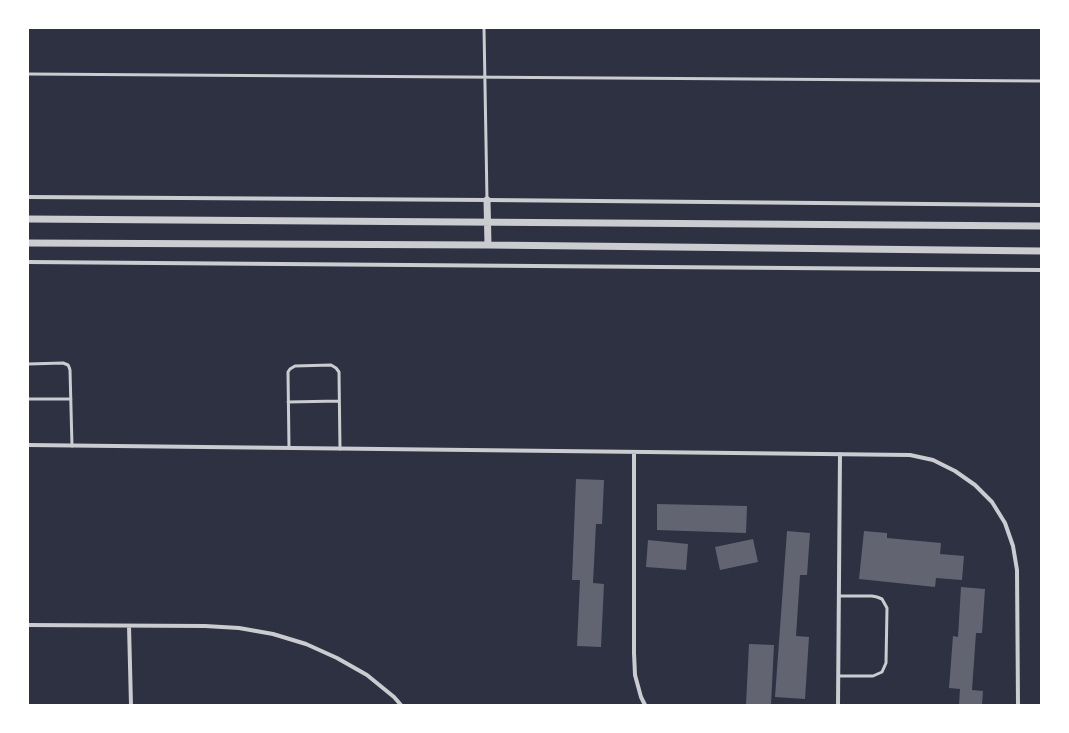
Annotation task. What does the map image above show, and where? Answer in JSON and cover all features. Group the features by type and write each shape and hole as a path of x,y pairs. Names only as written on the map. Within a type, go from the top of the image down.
{"street":[{"path":"28,197 1041,205"},
{"path":"487,200 488,245"},
{"path":"28,218 1041,226"},
{"path":"28,243 488,245 1041,251"},
{"path":"28,262 1041,270"},
{"path":"28,445 910,455 933,460 955,471 970,481 992,502 1005,523 1013,546 1017,570 1018,705"},
{"path":"634,452 634,653 635,675 641,697 645,705"},
{"path":"838,705 840,454"},
{"path":"28,625 205,626 239,628 273,634 306,644 337,658 367,675 394,697 401,705"},
{"path":"129,626 131,705"}],"lane":[{"path":"484,28 487,200"},
{"path":"28,74 1041,81"},
{"path":"28,364 63,363 68,365 70,370 72,446"},
{"path":"289,448 288,375 290,369 295,366 331,365 339,372 340,449"},
{"path":"28,399 71,399"},
{"path":"288,402 339,401"},
{"path":"839,596 877,597 882,599 887,608 886,663 882,672 873,676 839,676"}],"building":[{"path":"576,479 604,480 602,524 596,524 593,583 604,584 601,647 577,646 580,580 572,580"},
{"path":"657,504 747,506 746,533 657,530"},
{"path":"787,531 810,533 807,575 800,575 796,636 809,637 805,699 775,697"},
{"path":"864,531 887,533 887,538 941,543 940,554 964,556 962,580 936,578 935,587 859,579"},
{"path":"753,539 758,562 720,570 715,547"},
{"path":"648,540 688,544 686,570 646,567"},
{"path":"961,587 985,589 982,633 976,633 972,690 983,691 982,705 959,705 960,689 949,688 953,636 958,637"},
{"path":"749,644 774,645 771,705 746,705"}]}
